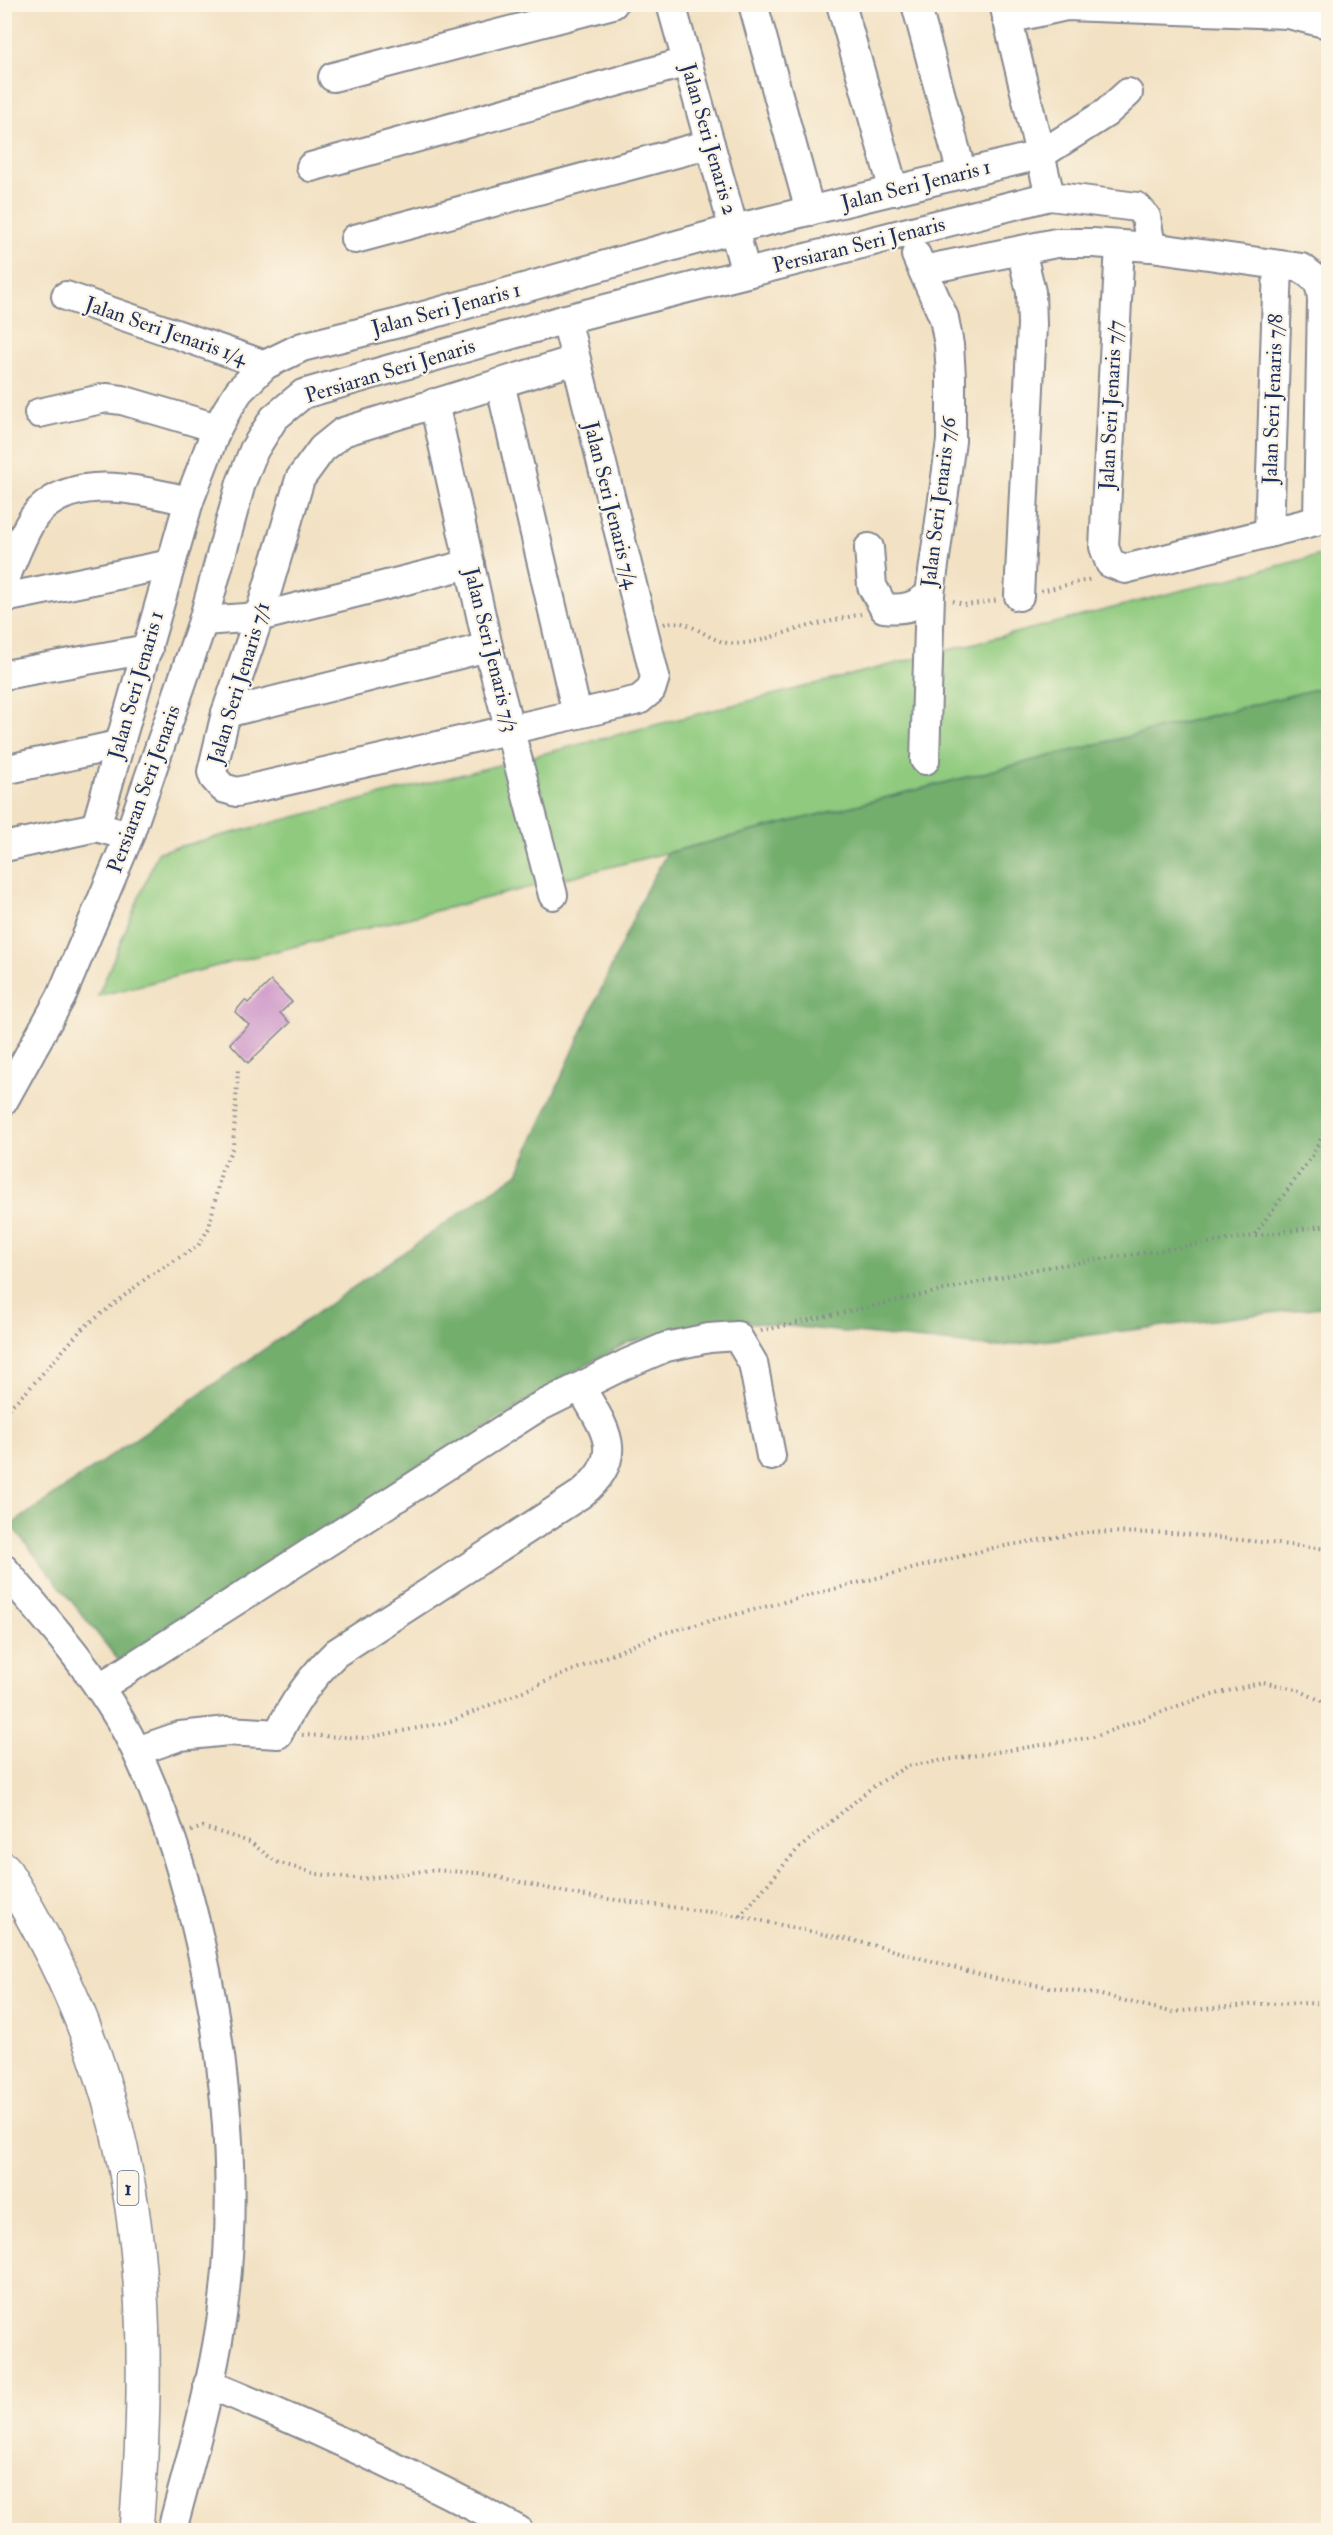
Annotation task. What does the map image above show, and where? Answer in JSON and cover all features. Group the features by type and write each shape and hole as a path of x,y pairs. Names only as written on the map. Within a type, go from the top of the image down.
{"main road":[{"name":"1","path":"4,1869 43,1937 73,2002 116,2127 133,2212 140,2303 143,2398 136,2530"}],"street":[{"path":"333,76 613,4"},
{"name":"Jalan Seri Jenaris 2","path":"671,4 746,273"},
{"path":"753,4 810,211"},
{"path":"841,4 894,191"},
{"path":"916,4 962,174"},
{"path":"1151,247 1146,217 1137,207 1050,196 1005,12 1066,6 1288,14 1329,24"},
{"path":"311,167 687,62"},
{"name":"Jalan Seri Jenaris 1","path":"96,827 189,501 218,428 239,391 265,365 302,347 399,323 734,230 1040,155 1106,113 1128,93"},
{"path":"355,239 710,144"},
{"name":"Persiaran Seri Jenaris","path":"4,1100 61,997 129,837 203,621 241,483 254,450 274,418 303,394 407,363 566,319 1050,196"},
{"name":"Jalan Seri Jenaris 7/6","path":"885,608 902,610 917,606 930,594 951,441 951,377 944,318 907,234"},
{"path":"923,270 1056,243 1151,247 1302,268 1317,279 1321,290 1323,519 1269,533"},
{"name":"Jalan Seri Jenaris 7/7","path":"1120,245 1104,547 1110,563 1125,569 1269,533"},
{"path":"1019,596 1032,325 1031,292 1021,250"},
{"name":"Jalan Seri Jenaris 7/8","path":"1269,533 1278,265"},
{"name":"Jalan Seri Jenaris 1/4","path":"66,296 265,365"},
{"name":"Jalan Seri Jenaris 7/4","path":"566,319 655,677 651,690"},
{"path":"399,323 407,363"},
{"name":"Jalan Seri Jenaris 7/1","path":"575,360 344,432 322,450 300,479 259,617 226,713 212,772 223,788 237,792 639,700 651,690"},
{"path":"500,383 577,714"},
{"path":"39,413 106,398 122,400 218,428"},
{"name":"Jalan Seri Jenaris 7/3","path":"434,403 488,647 553,896"},
{"path":"4,581 38,511 52,501 75,492 95,489 138,490 189,501"},
{"path":"869,548 872,586 877,599 885,608"},
{"path":"4,597 171,564"},
{"path":"203,621 259,617 470,564"},
{"path":"925,760 930,594"},
{"path":"226,713 488,647"},
{"path":"4,675 148,649"},
{"path":"4,770 118,745"},
{"path":"4,847 96,827 129,837"},
{"path":"99,1688 516,1421 626,1364 666,1347 709,1338 737,1336 753,1363 771,1456"},
{"path":"137,1751 180,1736 228,1731 278,1734 285,1718 325,1664 336,1653 581,1494 598,1480 608,1463 608,1445 604,1427 581,1388"},
{"path":"4,1569 70,1647 99,1688 137,1751 171,1837 192,1905 216,2023 226,2117 230,2211 225,2289 218,2346 172,2530"},
{"path":"208,2385 289,2417 381,2460 518,2530"}],"path":[{"path":"643,631 671,621 690,625 728,644 746,642 885,608"},
{"path":"4,1412 27,1391 82,1329 148,1277 198,1246 209,1228 221,1172 233,1147 238,1070"},
{"path":"1255,1235 1314,1155 1329,1123"},
{"path":"737,1336 1042,1268 1329,1225"},
{"path":"278,1734 366,1738 449,1722 660,1634 993,1548 1086,1532 1173,1533 1329,1549"},
{"path":"740,1916 796,1851 871,1788 907,1766 1094,1737 1197,1699 1263,1682 1296,1689 1329,1704"},
{"path":"171,1837 203,1827 249,1842 276,1862 317,1874 361,1879 431,1870 480,1873 578,1895 740,1916 873,1945 997,1979 1101,1995 1171,2012 1259,2004 1329,2003"}],"green space":[{"path":"1328,553 1328,686 98,996 158,852"},
{"path":"1328,686 1328,1306 993,1347 728,1320 629,1342 568,1375 119,1661 11,1525 518,1173 646,890 667,853"}],"building":[{"path":"271,981 292,1002 280,1013 290,1023 248,1063 230,1043 249,1025 235,1012 245,1000 248,1003"}]}
